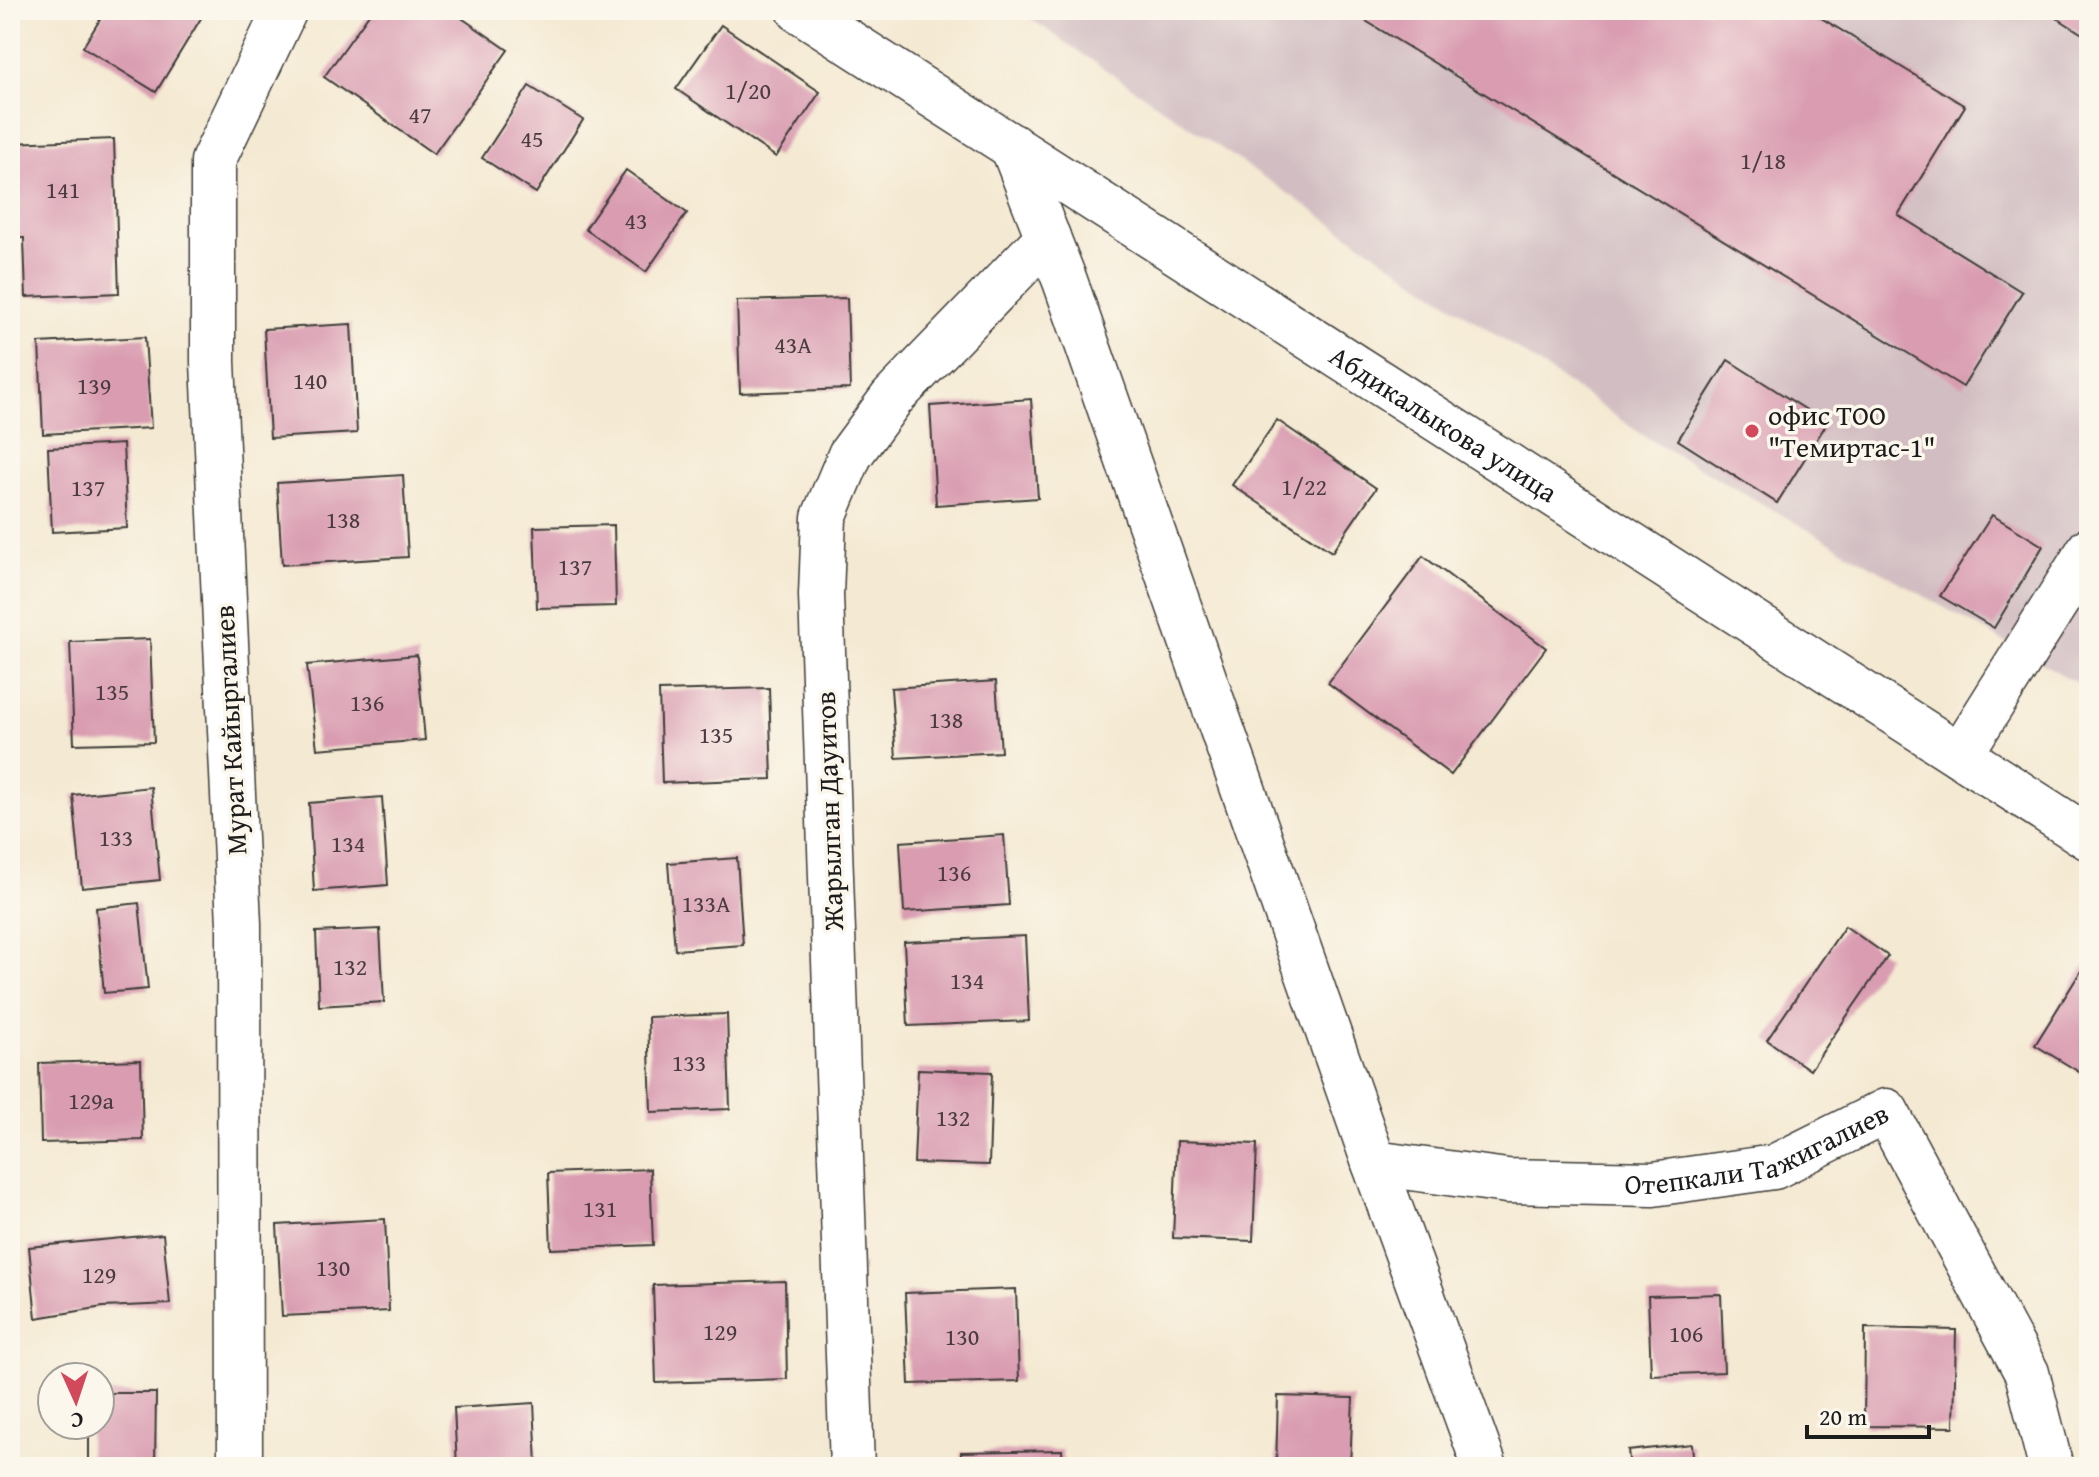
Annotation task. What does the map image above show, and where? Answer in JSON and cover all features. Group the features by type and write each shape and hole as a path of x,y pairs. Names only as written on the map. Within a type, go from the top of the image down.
{"street":[{"name":"Мурат Кайыргалиев","path":"240,1467 239,924 213,362 213,161 285,10"},
{"name":"Абдикалыкова улица","path":"799,10 2089,838"},
{"path":"1012,146 1048,237 1374,1163 1485,1467"},
{"name":"Жарылган Дауитов","path":"852,1467 821,595 824,517 850,455 892,398 1048,237"},
{"path":"1960,755 2089,550"},
{"name":"Отепкали Тажигалиев","path":"1374,1163 1507,1181 1653,1184 1774,1167 1886,1111 2027,1373 2051,1467"}],"shaded area":[{"path":"1018,10 2089,10 2089,690 1649,439"}],"building":[{"path":"106,10 206,10 156,92 83,47"},
{"path":"372,10 450,10 508,50 434,154 324,77"},
{"path":"1348,10 1808,10 1965,106 1898,215 2022,292 1963,387"},
{"path":"2044,10 2089,10 2089,38"},
{"path":"721,25 820,92 776,157 676,89"},
{"path":"529,86 583,120 536,193 482,158"},
{"path":"114,139 119,293 26,297 24,238 10,238 10,143"},
{"path":"626,170 687,213 646,272 585,229"},
{"path":"847,298 850,389 740,393 737,301"},
{"path":"351,324 357,433 270,438 264,329"},
{"path":"145,337 151,428 43,434 39,343"},
{"name":"офис ТОО \"Темиртас-1\"","path":"1728,360 1827,423 1777,503 1678,440"},
{"path":"1031,399 1038,498 936,505 930,406"},
{"path":"1277,420 1376,488 1332,552 1232,485"},
{"path":"123,444 127,528 52,532 48,448"},
{"path":"403,475 408,557 282,565 277,483"},
{"path":"1992,515 2043,546 1994,628 1940,596"},
{"path":"614,525 616,606 537,608 534,527"},
{"path":"1423,556 1546,648 1451,775 1328,683"},
{"path":"150,639 154,742 74,744 70,642"},
{"path":"417,655 425,740 317,749 307,665"},
{"path":"996,681 1001,752 896,758 891,688"},
{"path":"769,688 772,779 662,783 659,691"},
{"path":"151,787 160,880 82,888 73,795"},
{"path":"382,797 388,885 314,891 309,803"},
{"path":"1004,835 1009,905 904,912 900,842"},
{"path":"737,858 743,945 675,950 668,863"},
{"path":"139,903 148,989 104,993 96,908"},
{"path":"1845,926 1888,956 1810,1070 1767,1040"},
{"path":"380,929 384,1002 319,1006 316,932"},
{"path":"1025,936 1029,1021 908,1026 904,942"},
{"path":"2089,958 2089,1078 2035,1045"},
{"path":"727,1014 730,1109 651,1112 648,1017"},
{"path":"141,1060 143,1140 41,1143 39,1063"},
{"path":"918,1069 992,1072 989,1165 914,1163"},
{"path":"1177,1141 1257,1144 1253,1241 1173,1238"},
{"path":"650,1169 653,1245 551,1249 548,1173"},
{"path":"385,1219 389,1311 282,1316 277,1225"},
{"path":"163,1234 170,1304 103,1307 36,1318 29,1247"},
{"path":"785,1281 787,1379 656,1383 653,1285"},
{"path":"1016,1289 1019,1381 909,1384 905,1293"},
{"path":"1721,1294 1724,1372 1651,1375 1648,1296"},
{"path":"1865,1328 1956,1330 1954,1427 1864,1426"},
{"path":"116,1393 156,1393 155,1467 89,1467 89,1441 116,1441"},
{"path":"1278,1396 1353,1398 1350,1467 1276,1467"},
{"path":"534,1403 537,1465 457,1467 454,1408"},
{"path":"1692,1444 1694,1467 1630,1467 1628,1451"},
{"path":"1062,1450 1063,1467 961,1467 961,1452"}],"place":[{"name":"офис ТОО \"Темиртас-1\"","path":"1752,431"}]}
